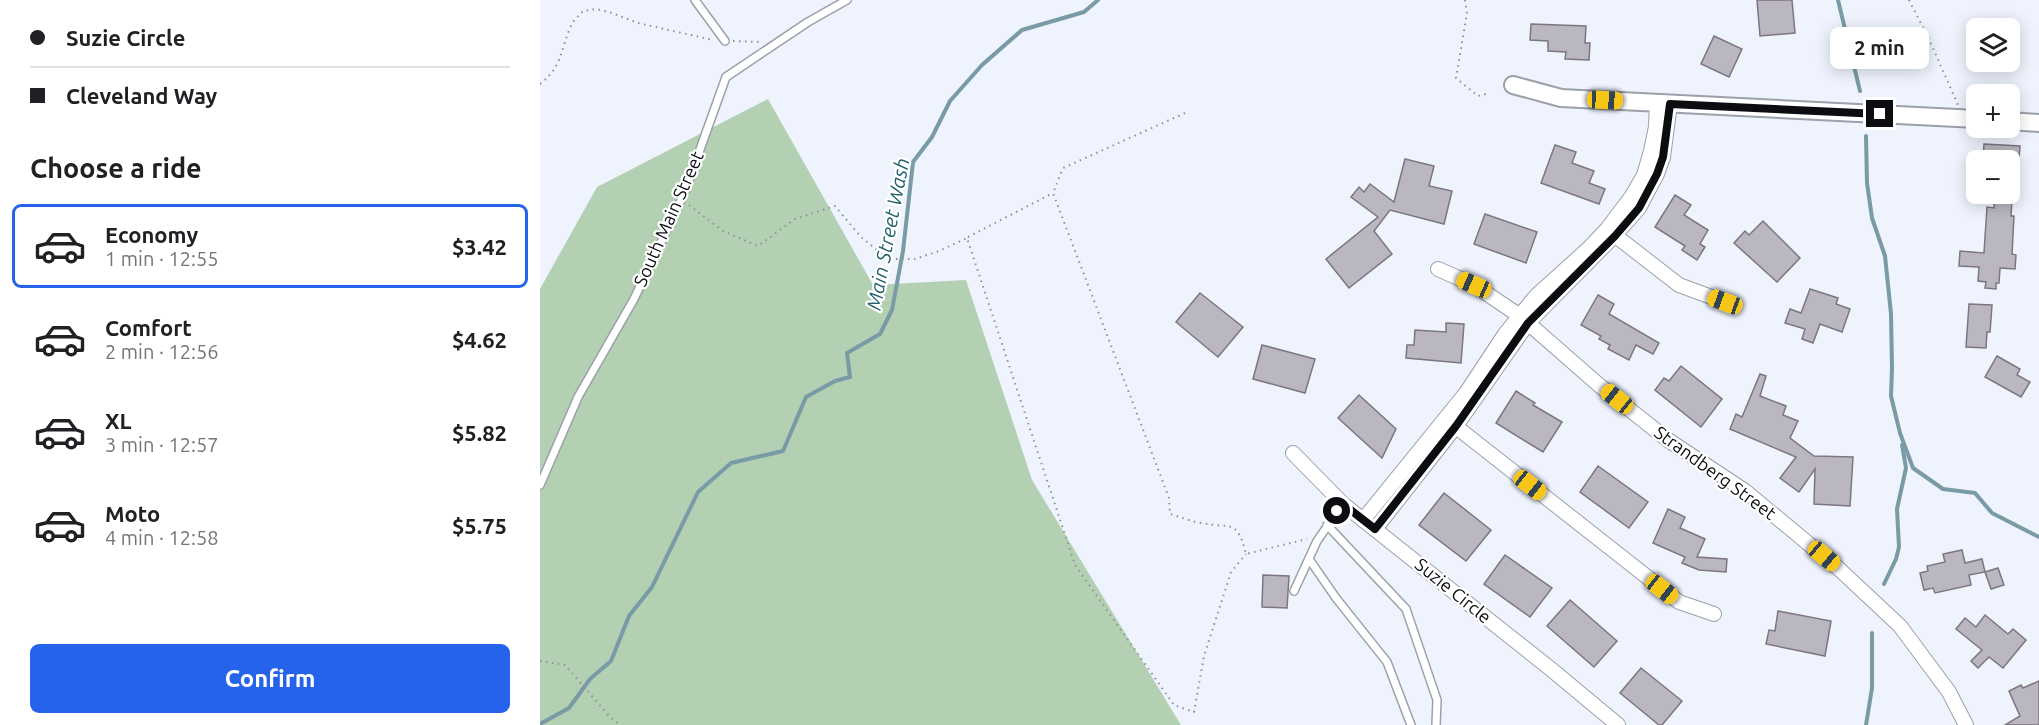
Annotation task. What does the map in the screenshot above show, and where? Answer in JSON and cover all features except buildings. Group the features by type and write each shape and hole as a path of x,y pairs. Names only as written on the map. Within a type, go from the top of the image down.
{"street":[{"path":"1513,85 1562,98 1966,119"},
{"path":"1369,524 1451,422 1491,352 1524,319 1536,296 1588,249 1611,232 1644,175 1663,104"},
{"path":"2020,122 2039,123"},
{"path":"1611,232 1679,285 1725,302"},
{"name":"Strandberg Street","path":"1438,269 1474,285 1524,319 1600,386 1659,433 1745,491 1839,569 1900,626 1949,692 1966,725"},
{"path":"1451,422 1679,602 1714,614"},
{"name":"Suzie Circle","path":"1293,453 1343,504 1618,725"}],"lane":[{"path":"695,0 725,41"},
{"name":"South Main Street","path":"540,485 578,397 634,299 681,199 726,77 847,0"},
{"path":"1293,591 1321,535 1343,504"},
{"path":"1327,525 1406,609 1437,700 1436,725"},
{"path":"1309,559 1336,598 1387,662 1411,725"}],"path":[{"path":"1465,0 1467,13 1456,78 1478,96 1490,93"},
{"path":"1910,0 1966,111"},
{"path":"540,84 556,68 572,23 583,11 596,9 609,12 638,23 669,29 705,40 778,42"},
{"path":"681,199 723,231 758,246 795,219 835,206 861,237 888,260 915,259 967,238 1053,193 1063,168 1185,113"},
{"path":"1053,193 1169,498 1170,513 1202,524 1228,524 1242,535 1246,554"},
{"path":"967,238 1075,565 1174,705 1194,712 1204,656 1231,572 1246,554 1321,535"},
{"path":"540,661 565,665 610,717 620,725"}],"green space":[{"path":"768,99 873,285 966,280 1032,480 1181,725 540,725 540,289 597,187"}],"waterway":[{"name":"Main Street Wash","path":"540,724 569,708 590,679 611,661 629,616 652,587 698,492 731,463 783,451 806,397 835,381 850,377 847,353 880,334 892,310 903,251 913,162 932,137 950,101 982,65 1022,30 1084,12 1098,0"},
{"path":"1838,0 1860,91"},
{"path":"1866,136 1867,183 1872,218 1885,256 1891,314 1891,396 1900,433 1913,468 1943,489 1975,493 1992,513 2039,537"},
{"path":"1884,584 1899,547 1897,509 1906,468 1902,445"},
{"path":"1866,725 1872,688 1872,633"}],"route":[{"path":"1337,511 1343,504 1375,529 1456,426 1528,323 1615,236 1639,208 1657,174 1663,157 1670,104 1880,114"}]}
